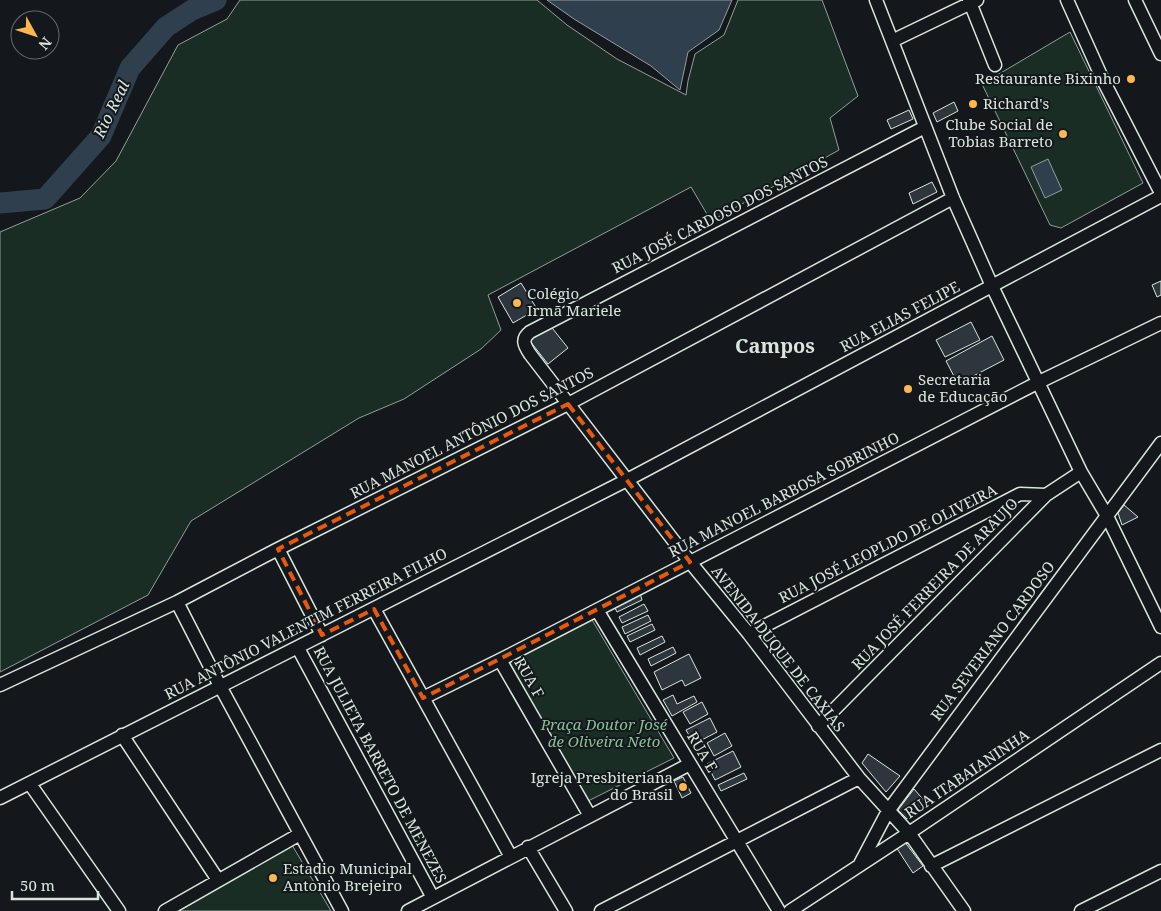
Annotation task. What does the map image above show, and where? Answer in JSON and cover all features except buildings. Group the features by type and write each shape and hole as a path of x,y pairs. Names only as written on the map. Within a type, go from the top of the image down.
{"street":[{"path":"876,0 953,198 992,286 1081,472 1107,516 1161,627"},
{"path":"1067,0 1103,80 1161,195"},
{"path":"1135,0 1161,54"},
{"path":"892,41 972,1 995,65"},
{"name":"RUA JOSÉ CARDOSO DOS SANTOS","path":"530,332 925,127"},
{"name":"RUA ELIAS FELIPE","path":"627,480 1161,195"},
{"name":"RUA MANOEL ANTÔNIO DOS SANTOS","path":"0,685 177,602 278,549 568,404 953,198"},
{"name":"RUA MANOEL BARBOSA SOBRINHO","path":"423,698 1038,382 1161,323"},
{"name":"AVENIDA DUQUE DE CAXIAS","path":"530,332 524,337 524,346 690,562 749,634 818,726 859,778 908,834 964,911"},
{"name":"RUA SEVERIANO CARDOSO","path":"860,864 888,811 1161,443"},
{"name":"RUA JOSÉ FERREIRA DE ARAUJO","path":"818,726 1046,495 1081,472"},
{"name":"RUA ANTÔNIO VALENTIM FERREIRA FILHO","path":"0,798 627,480"},
{"name":"RUA JOSÉ LEOPLDO DE OLIVEIRA","path":"749,634 1020,494 1046,495"},
{"path":"278,549 322,635"},
{"path":"177,602 220,686 342,911"},
{"path":"374,608 511,857"},
{"name":"RUA E","path":"597,610 779,911"},
{"name":"RUA JULIETA BARRETO DE MENEZES","path":"298,648 433,898"},
{"name":"RUA F","path":"500,660 590,816"},
{"name":"RUA ITABAIANINHA","path":"790,911 908,834 1161,663"},
{"path":"122,735 218,880"},
{"path":"931,866 1161,750"},
{"path":"408,911 690,764"},
{"path":"602,911 859,778"},
{"path":"30,784 119,911"},
{"path":"165,911 300,834"},
{"path":"528,848 566,911"},
{"path":"1081,911 1161,871"}],"highlighted area":[{"path":"568,404 690,562 423,698 374,609 322,635 278,549"}],"green space":[{"path":"240,0 537,0 567,25 617,59 686,95 695,54 724,35 738,0 822,0 858,96 830,118 839,150 711,221 691,187 488,295 501,330 481,349 404,399 359,418 191,521 148,595 0,672 0,232 80,198 116,161 178,45 227,19"},
{"name":"Clube Social de Tobias Barreto","path":"1070,32 1143,183 1061,228 1050,225 982,84"},
{"name":"Praça Doutor José de Oliveira Neto","path":"591,618 674,758 586,802 509,661"},
{"name":"Estadio Municipal Antonio Brejeiro","path":"292,845 331,911 179,911"}],"water":[{"path":"547,0 732,0 719,30 688,52 680,90 651,66 574,19"},
{"path":"1048,159 1062,190 1045,198 1031,167"}],"waterway":[{"name":"Rio Real","path":"0,203 45,199 101,136 130,68 166,27 192,10 216,0"}],"place":[{"name":"Restaurante Bixinho","path":"1131,79"},
{"name":"Richard's","path":"973,104"},
{"name":"Clube Social de Tobias Barreto","path":"1063,134"},
{"name":"Colégio Irmã Mariele","path":"517,303"},
{"name":"Secretaria de Educação","path":"908,389"},
{"name":"Igreja Presbiteriana do Brasil","path":"683,787"},
{"name":"Estadio Municipal Antonio Brejeiro","path":"273,878"}],"district":[{"name":"Campos","path":"775,346"}]}
